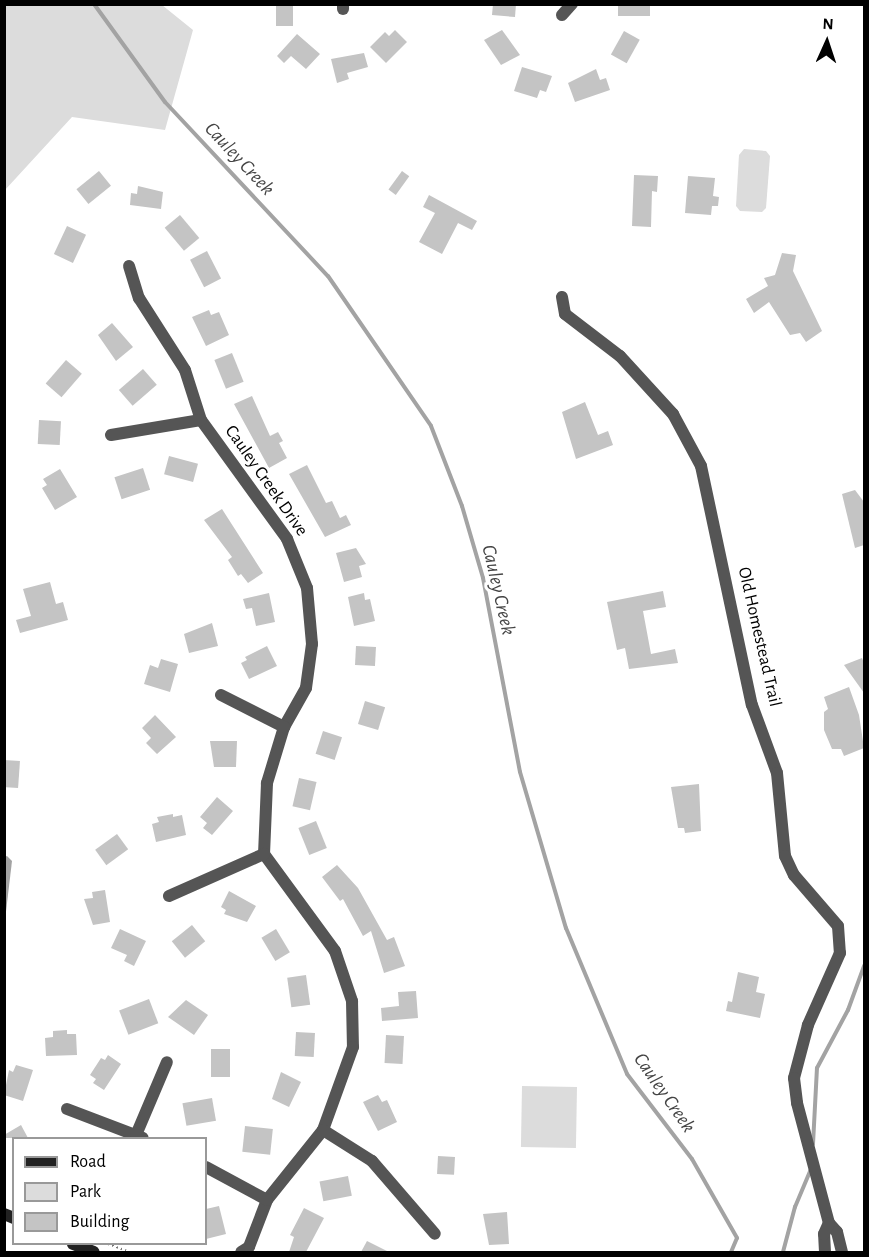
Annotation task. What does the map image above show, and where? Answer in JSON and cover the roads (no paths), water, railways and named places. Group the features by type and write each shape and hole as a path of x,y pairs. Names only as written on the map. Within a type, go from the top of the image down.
{"street":[{"path":"562,15 572,4"},
{"name":"Cauley Creek Drive","path":"129,266 139,298 185,370 201,420 287,539 307,588 312,644 306,688 284,727 267,783 264,854"},
{"name":"Old Homestead Trail","path":"562,297 565,315 620,356 672,414 701,466 750,697 777,773 785,856 794,875 838,926 840,952 808,1025 794,1078 797,1103 829,1223"},
{"path":"111,435 201,420"},
{"path":"221,695 284,727"},
{"path":"169,896 264,854 335,951 352,1001 352,1047 322,1130 267,1200 247,1251"},
{"path":"66,1109 139,1137 167,1062"},
{"path":"322,1130 372,1161 435,1234"},
{"path":"207,1168 267,1200"},
{"path":"825,1252 824,1234 829,1223 837,1232 842,1252"},
{"path":"76,1245 94,1252"}],"waterway":[{"name":"Cauley Creek","path":"94,4 165,102 328,276 431,426 462,506 483,578 520,772 566,928 627,1074 692,1159 737,1238 731,1252"},
{"path":"813,1144 817,1068 848,1010 864,966"},
{"path":"783,1252 795,1207 811,1169"}]}
